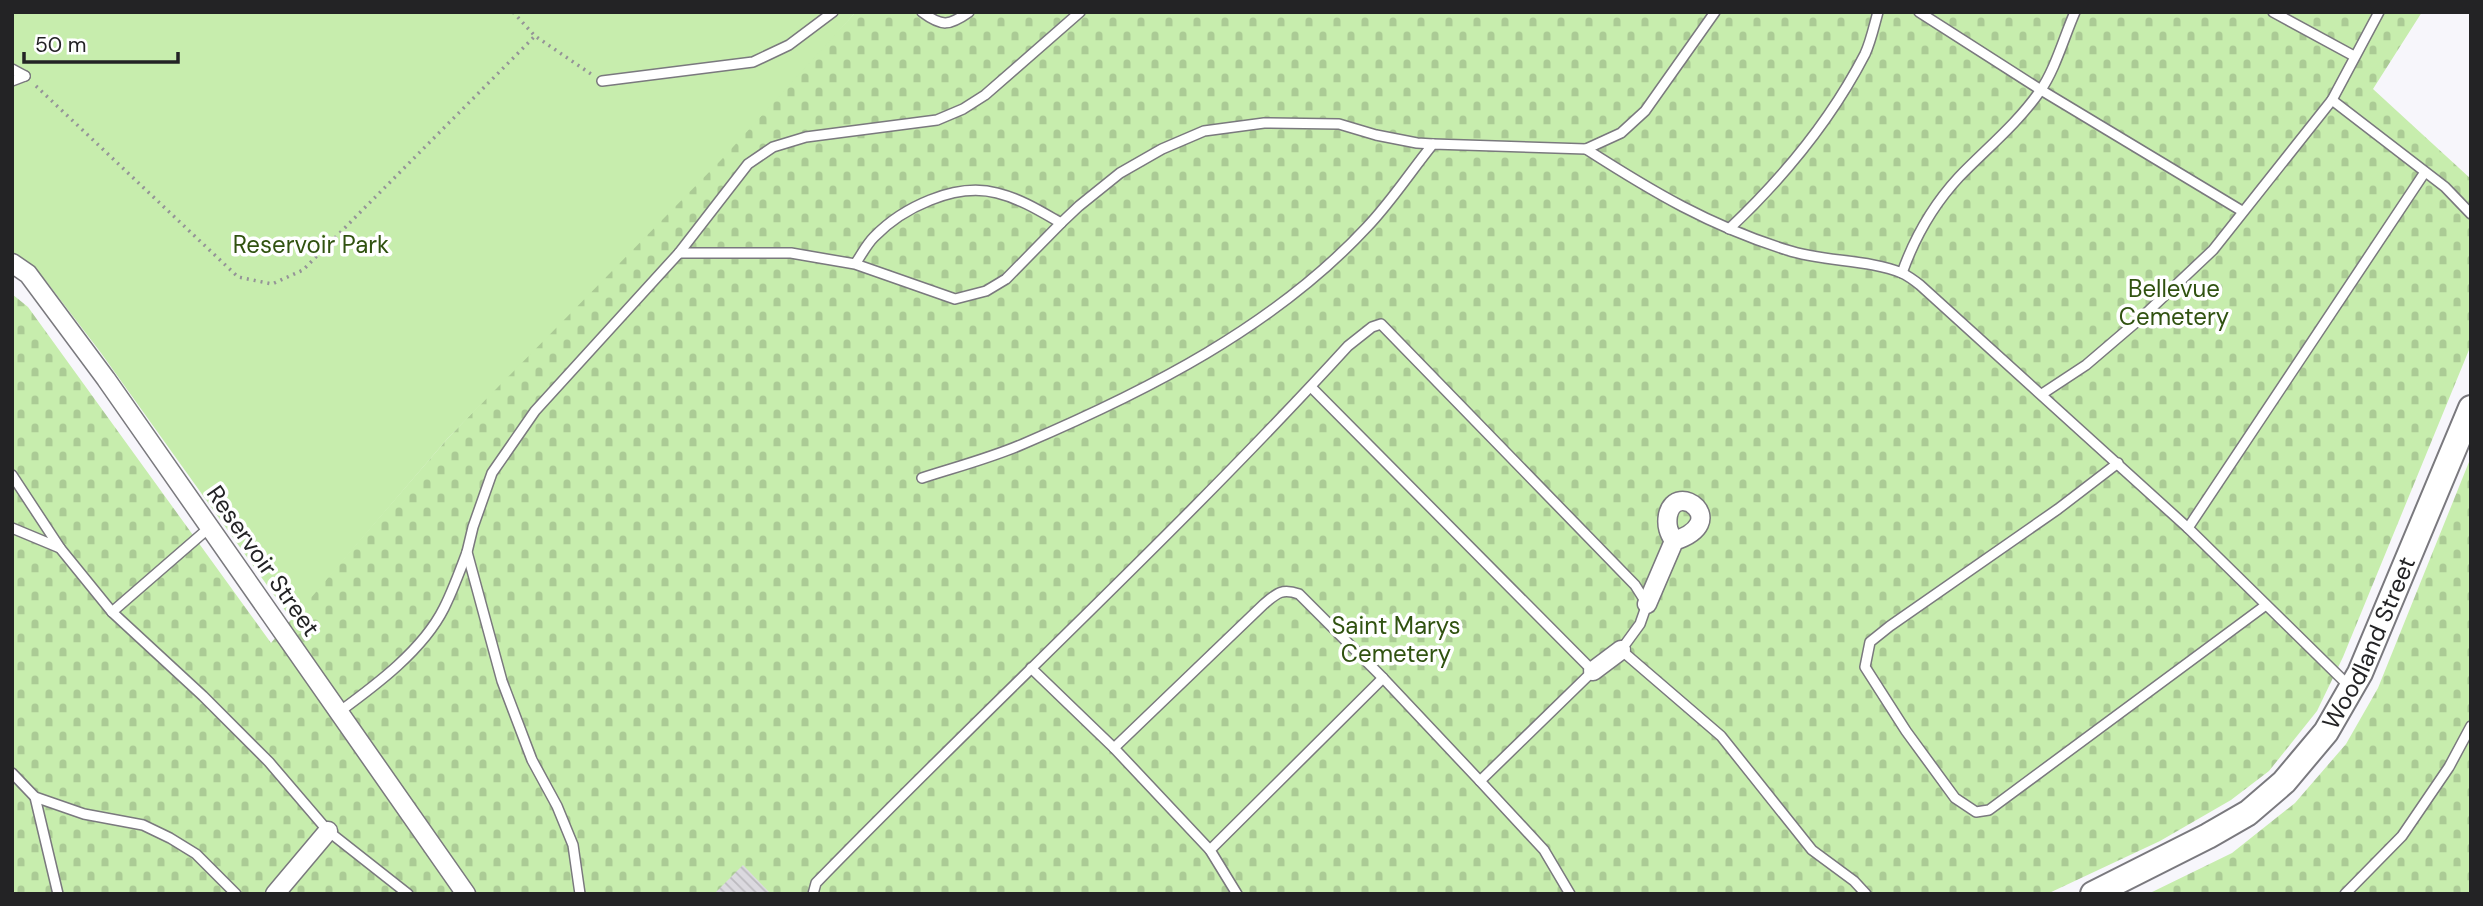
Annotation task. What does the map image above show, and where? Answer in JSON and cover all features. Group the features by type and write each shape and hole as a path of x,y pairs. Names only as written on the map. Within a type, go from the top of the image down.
{"main road":[{"name":"Woodland Street","path":"2093,894 2248,813 2284,782 2326,732 2360,673 2459,448 2471,408"}],"street":[{"name":"Reservoir Street","path":"12,263 28,274 106,379 466,894"},
{"path":"1647,604 1674,541"},
{"path":"1592,671 1621,650"},
{"path":"275,894 328,831"}],"lane":[{"path":"602,81 753,62 789,45 818,17 833,12"},
{"path":"922,12 943,24 954,22 969,12"},
{"path":"339,712 386,677 413,650 443,611 467,552 492,473 535,411 680,253 748,164 773,147 806,137 937,120 963,109 985,95 1080,12"},
{"path":"680,253 791,253 855,264 955,299 986,291 1006,279 1079,206 1119,173 1162,149 1204,131 1264,123 1339,124 1416,144 1587,149 1621,132 1645,111 1715,12"},
{"path":"1729,229 1767,194 1827,117 1866,51 1878,12"},
{"path":"1919,12 2041,90 2242,211"},
{"path":"1902,273 1911,248 1957,179 2001,137 2041,90 2075,12"},
{"path":"2273,12 2354,56"},
{"path":"2042,394 2086,365 2213,250 2332,100 2379,12"},
{"path":"12,69 26,76"},
{"path":"12,82 26,76"},
{"path":"2332,100 2445,187 2471,214"},
{"path":"922,478 1021,445 1185,365 1247,328 1303,286 1367,227 1433,144"},
{"path":"1587,149 1674,203 1729,229 1788,251 1902,273 1920,285 2188,528 2352,688"},
{"path":"2188,528 2425,172"},
{"path":"855,264 873,238 902,214 925,200 968,191 994,192 1024,201 1061,223"},
{"path":"813,894 816,883 1082,619 1311,387 1348,346 1372,327 1381,324 1635,585 1647,604 1640,625 1621,650 1721,736 1812,850 1854,881 1866,894"},
{"path":"1311,387 1592,671 1480,781"},
{"path":"2118,463 2059,509 1870,642 1865,667 1906,731 1955,798 1976,812 1989,810 2266,605"},
{"path":"12,475 60,548 113,612 269,762 328,831 408,894"},
{"path":"113,612 210,527"},
{"path":"12,528 60,548"},
{"path":"467,552 502,681 532,760 557,806 573,845 580,894"},
{"path":"1114,748 1264,604 1277,593 1288,590 1299,594 1480,781 1544,850 1570,894"},
{"path":"1031,668 1114,748 1210,850 1237,894"},
{"path":"1210,850 1383,678"},
{"path":"2345,894 2402,836 2449,767 2471,726"},
{"path":"12,774 35,797 84,814 143,825 170,838 196,854 236,894"},
{"path":"35,797 58,894"}],"path":[{"path":"513,12 536,36 602,81"},
{"path":"26,76 238,277 272,284 303,270 536,36"}],"green space":[{"name":"Reservoir Park","path":"12,12 856,12 722,159 448,438 292,620 101,353 46,281 12,253"},
{"name":"Bellevue Cemetery","path":"856,12 2422,12 2373,89 2471,179 2471,345 2343,657 2317,711 2269,771 2231,800 2160,841 2047,894 12,894 12,294 28,307 271,643 448,438"},
{"path":"2471,457 2471,894 2148,894 2232,853 2295,803 2346,744 2378,688"}],"building":[{"path":"743,865 771,894 714,894"}],"park label":[{"name":"Saint Marys Cemetery","path":"1396,640"}]}
